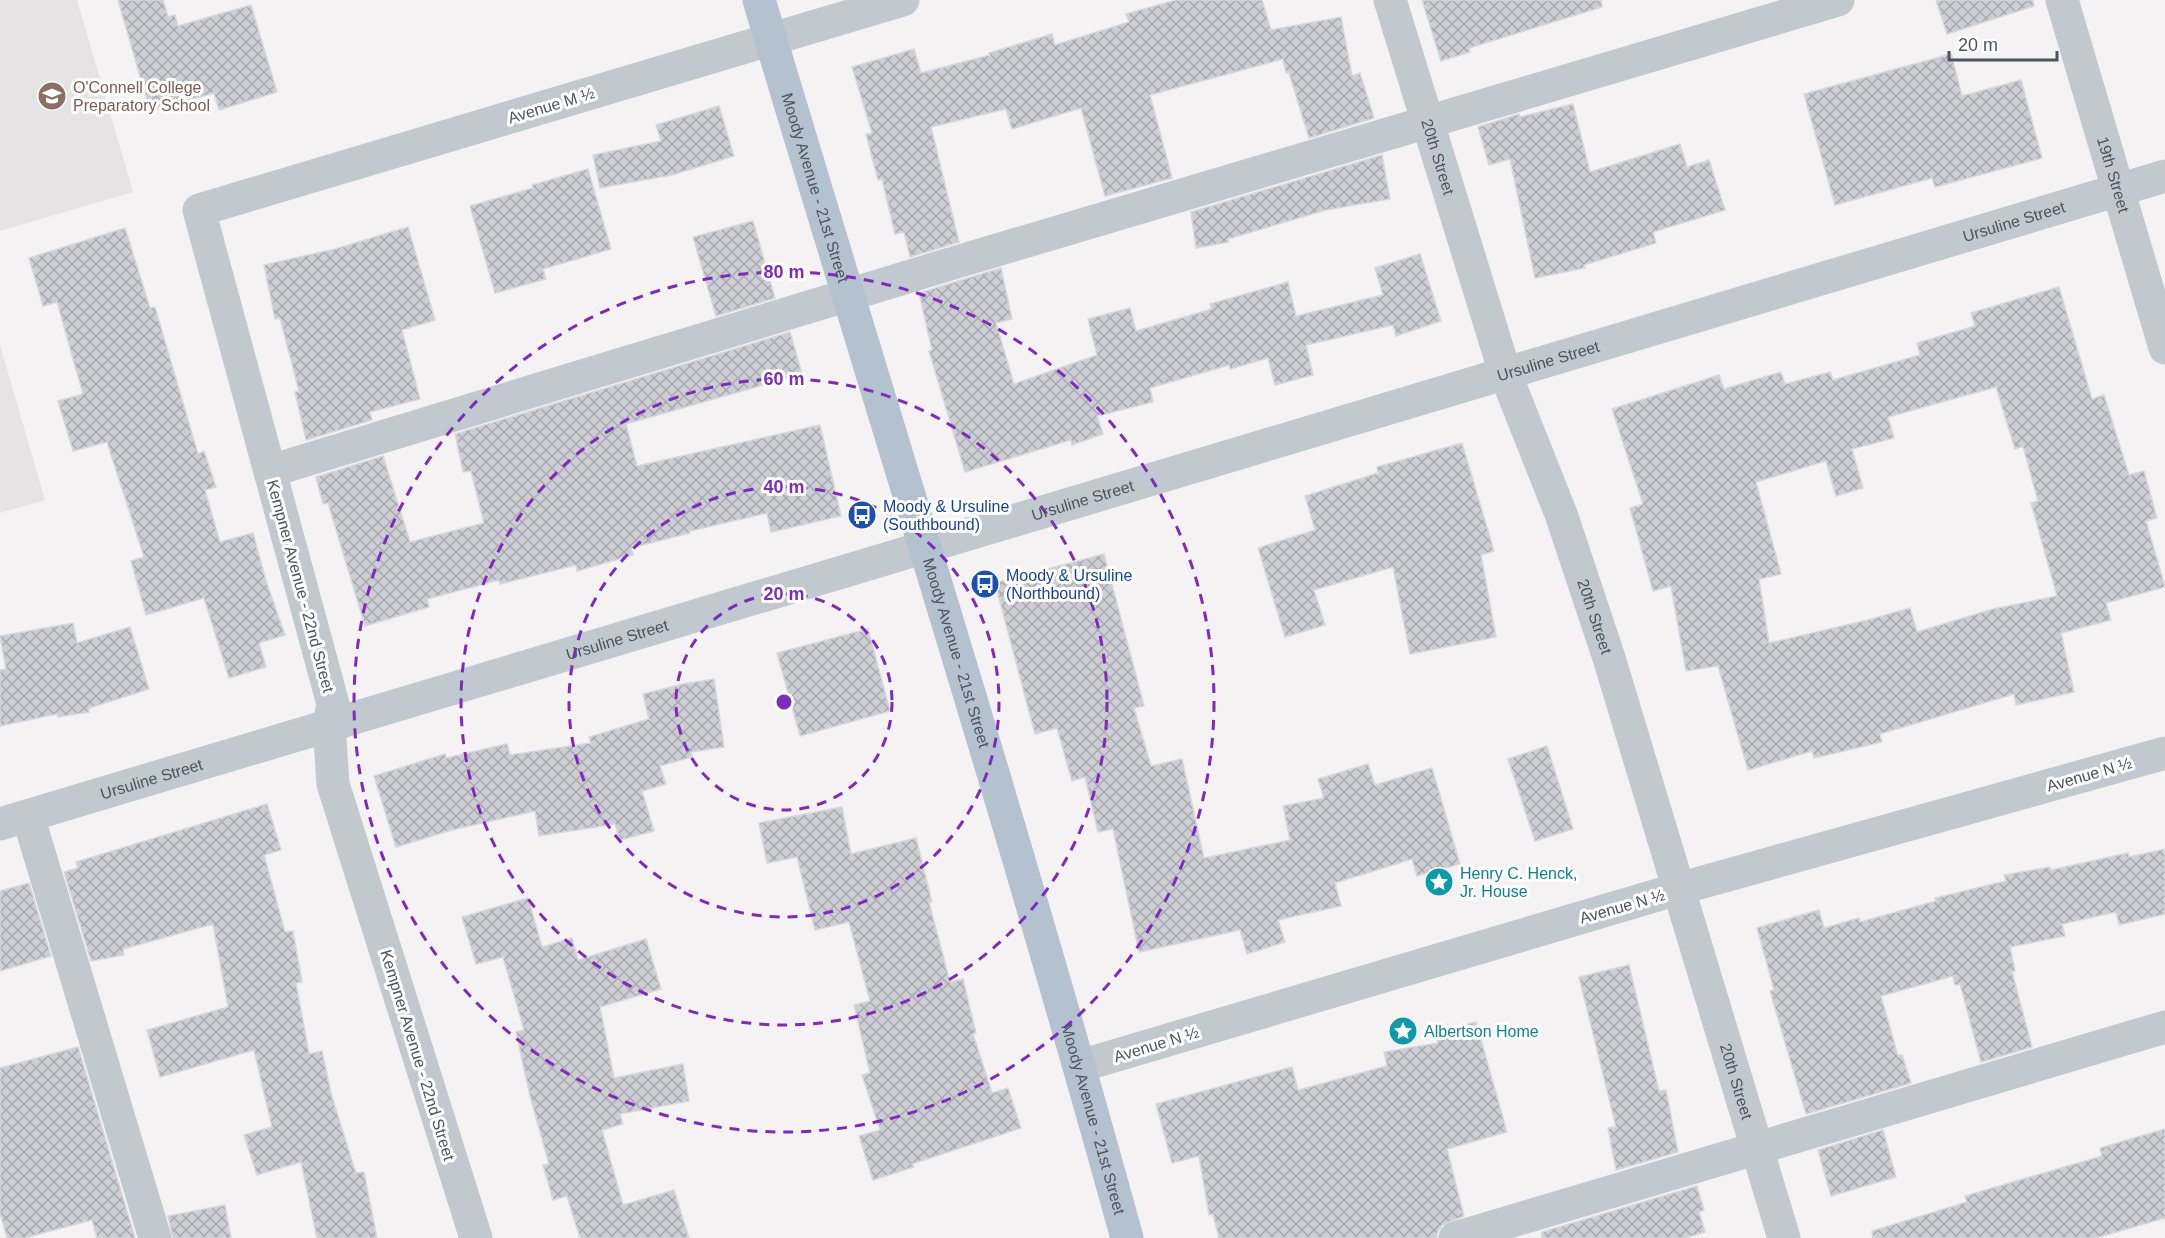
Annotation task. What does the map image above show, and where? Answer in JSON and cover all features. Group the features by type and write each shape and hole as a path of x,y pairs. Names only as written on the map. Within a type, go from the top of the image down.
{"main road":[{"name":"Moody Avenue - 21st Street","path":"759,0 1080,1066 1128,1238"}],"street":[{"name":"Avenue M ½","path":"198,210 903,0"},
{"name":"20th Street","path":"1390,0 1505,373 1561,513 1609,658 1784,1238"},
{"path":"270,471 848,295 1838,0"},
{"name":"19th Street","path":"2062,0 2165,348"},
{"name":"Ursuline Street","path":"14,820 2165,176"},
{"name":"Kempner Avenue - 22nd Street","path":"198,210 333,704 329,725 333,784 476,1238"},
{"name":"Avenue N ½","path":"1080,1066 1678,889 2165,753"},
{"path":"14,820 155,1238"},
{"path":"1455,1238 2165,1027"}],"shaded area":[{"name":"O'Connell College Preparatory School","path":"0,0 77,0 133,192 0,231"},
{"path":"0,345 45,500 0,513"}],"building":[{"path":"118,0 163,0 168,17 175,15 178,26 251,5 277,92 219,110 214,93 150,111"},
{"path":"1176,0 1262,0 1271,30 1341,17 1352,76 1360,73 1374,118 1309,138 1283,59 1150,95 1172,178 1105,196 1081,108 1012,129 1006,109 931,127 959,242 910,257 904,232 895,234 882,179 878,180 866,134 872,133 852,67 914,49 921,73 990,55 989,53 1052,34 1055,45 1129,22 1126,14"},
{"path":"1422,0 1601,0 1602,7 1469,48 1470,52 1441,61"},
{"path":"1936,0 2033,0 2034,6 1947,34"},
{"path":"1951,54 1962,96 2021,80 2042,158 1935,187 1932,178 1835,205 1804,94"},
{"path":"1573,104 1590,172 1680,144 1687,167 1709,160 1725,210 1653,232 1656,243 1584,265 1585,268 1535,278 1510,159 1489,165 1478,127 1519,114 1520,117"},
{"path":"719,106 734,156 672,175 600,188 593,155 661,141 656,125"},
{"path":"1382,155 1390,199 1326,210 1228,239 1229,242 1196,248 1191,212"},
{"path":"588,169 611,249 543,269 546,279 495,293 470,206"},
{"path":"753,221 775,298 716,316 693,237"},
{"path":"408,227 435,320 402,330 420,399 370,412 372,420 306,440 295,392 299,391 280,318 275,319 264,265 335,249"},
{"path":"125,228 150,308 155,307 198,454 204,451 216,487 205,490 220,542 253,533 267,584 285,635 259,643 266,667 229,678 204,598 146,615 131,561 144,557 107,442 73,451 58,401 83,394 57,302 43,306 29,258"},
{"path":"1420,254 1441,321 1396,336 1393,325 1306,345 1313,375 1275,385 1268,358 1230,369 1229,365 1150,388 1153,402 1097,416 1103,434 1072,445 1071,440 965,472 929,351 932,350 919,293 1001,268 1012,319 996,323 1014,384 1097,355 1088,319 1130,308 1136,331 1212,309 1210,304 1288,282 1296,316 1383,295 1375,268"},
{"path":"2059,287 2092,399 2104,395 2129,475 2144,471 2157,518 2146,521 2165,587 2106,603 2111,620 2061,633 2074,692 2016,705 2014,694 1880,734 1882,742 1814,758 1812,751 1748,770 1718,666 1686,671 1671,586 1653,591 1630,508 1643,504 1612,409 1719,375 1724,389 1781,372 1785,384 1830,372 1833,380 1920,355 1917,343 1975,326 1971,313","holes":["1996,387 2015,449 2023,446 2038,501 2031,503 2057,596 1993,609 1917,632 1910,608 1769,643 1759,579 1781,574 1756,482 1826,461 1836,496 1863,488 1852,449 1894,438 1888,417"]},
{"path":"790,332 802,374 626,424 637,466 820,425 841,516 771,532 767,513 631,548 633,555 577,571 576,565 500,584 499,580 427,599 429,607 365,626 328,503 323,504 316,477 383,456 410,542 484,523 471,471 463,472 455,434"},
{"path":"1462,443 1494,551 1481,555 1496,637 1410,654 1393,567 1314,590 1325,625 1285,637 1258,548 1315,530 1305,496 1378,473 1377,467"},
{"path":"1104,554 1144,706 1134,708 1151,766 1182,759 1204,858 1290,840 1283,806 1324,798 1318,779 1368,764 1375,785 1432,768 1460,864 1417,876 1412,859 1335,883 1341,906 1278,920 1285,942 1247,954 1240,930 1139,952 1113,829 1098,832 1085,777 1072,781 1057,728 1035,734 995,583"},
{"path":"73,623 77,643 130,627 149,689 89,708 89,712 58,717 57,714 0,726 0,670 6,669 0,636"},
{"path":"868,629 890,711 800,736 777,653"},
{"path":"714,679 724,747 691,752 692,757 660,766 666,784 642,791 654,831 620,840 615,824 539,836 535,811 452,830 396,847 374,776 445,754 446,758 507,744 510,755 591,743 589,737 649,719 643,694"},
{"path":"1547,746 1573,829 1535,841 1508,759"},
{"path":"267,804 281,850 264,855 285,932 293,931 302,982 296,983 309,1054 322,1051 332,1097 356,1173 364,1172 377,1238 317,1238 301,1162 257,1175 244,1135 272,1127 254,1050 160,1077 147,1030 228,1007 213,924 123,949 124,955 91,961 64,872 78,868 76,862"},
{"path":"842,807 851,854 916,838 932,902 929,902 950,982 963,979 976,1033 973,1034 992,1093 1008,1088 1021,1128 912,1164 914,1167 873,1180 859,1136 880,1130 862,1075 870,1073 854,1005 870,1001 849,922 815,930 797,857 767,863 759,823"},
{"path":"2165,849 2165,914 2119,925 2116,912 2062,924 2065,936 2010,947 2015,971 2012,972 2032,1047 1981,1062 1960,984 1955,985 1953,976 1881,996 1898,1056 1902,1055 1911,1083 1806,1114 1770,991 1774,990 1757,928 1819,910 1824,928 1859,918 1860,922 1936,901 1935,898 2006,881 2004,875 2050,867 2051,870 2128,853 2129,857"},
{"path":"29,883 51,956 0,971 0,891"},
{"path":"528,898 542,947 572,938 578,960 646,939 661,989 600,1007 614,1078 683,1064 689,1101 620,1114 623,1124 602,1130 623,1205 674,1190 689,1238 580,1238 567,1196 553,1200 543,1165 549,1164 530,1096 516,1032 524,1030 503,957 476,964 462,917"},
{"path":"1629,965 1659,1091 1666,1090 1678,1152 1616,1170 1608,1128 1616,1127 1579,977"},
{"path":"1476,1022 1507,1132 1447,1149 1464,1216 1442,1225 1437,1238 1219,1238 1213,1214 1209,1215 1199,1156 1172,1163 1156,1104 1292,1067 1298,1090 1387,1066 1384,1052 1438,1043 1435,1033"},
{"path":"78,1047 135,1238 97,1238 92,1220 24,1238 7,1238 0,1213 0,1068"},
{"path":"2165,1129 2165,1218 2096,1238 1873,1238 1872,1231 1967,1202 1965,1196 2102,1156 2100,1148"},
{"path":"1883,1130 1896,1177 1831,1196 1818,1150"},
{"path":"1697,1186 1704,1210 1699,1212 1705,1232 1685,1238 1542,1238 1542,1232"},
{"path":"225,1205 231,1238 173,1238 168,1216"}],"place":[{"name":"O'Connell College Preparatory School","path":"52,96"},
{"name":"Moody & Ursuline (Southbound)","path":"862,515"},
{"name":"Moody & Ursuline (Northbound)","path":"985,584"},
{"name":"Henry C. Henck, Jr. House","path":"1439,882"},
{"name":"Albertson Home","path":"1403,1031"}]}
